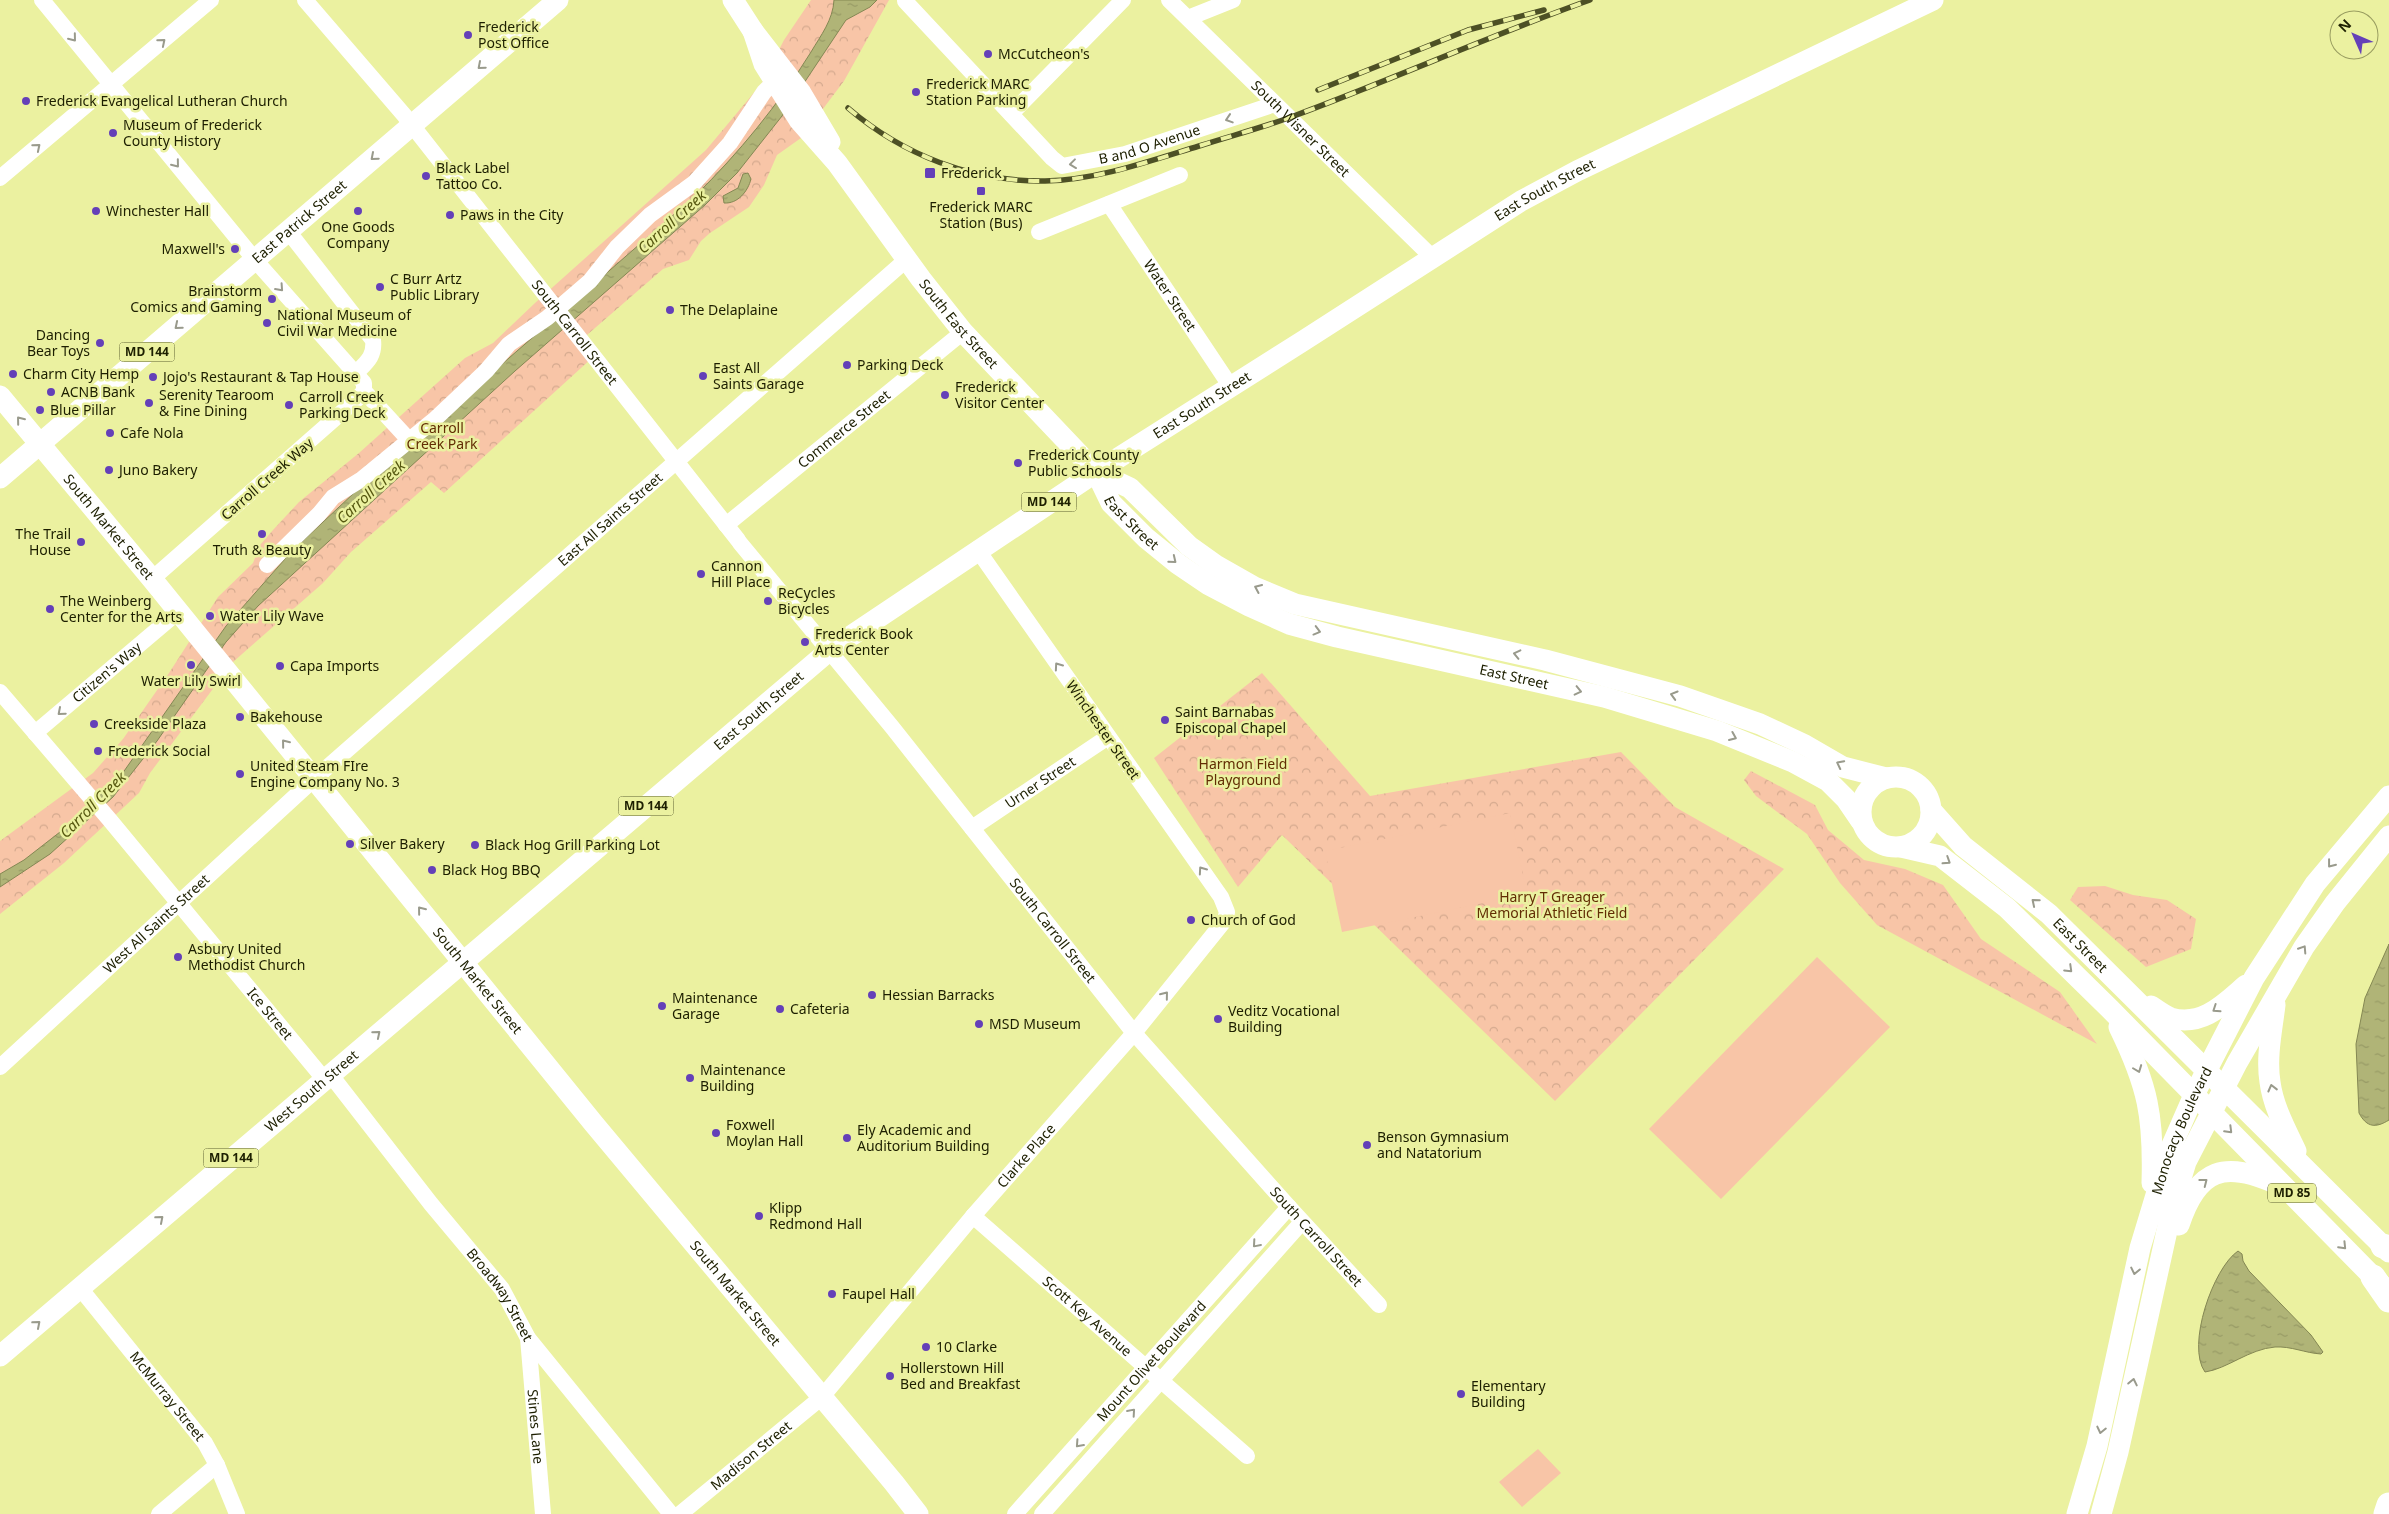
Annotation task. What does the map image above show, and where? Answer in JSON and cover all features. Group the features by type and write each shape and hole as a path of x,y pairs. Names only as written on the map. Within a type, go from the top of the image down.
{"highway":[{"path":"2381,1285 2389,1300"},
{"path":"2386,1514 2389,1505"}],"main road":[{"name":"East Patrick Street","path":"39,444 558,0"},
{"name":"South East Street","path":"733,0 753,31 764,64 829,139 837,163 906,260 963,332 1096,472"},
{"name":"East South Street","path":"463,961 830,650 977,549 1432,257 1548,185 1933,0"},
{"name":"South Market Street","path":"0,396 152,579 594,1124 918,1514"},
{"name":"MD 144","path":"0,478 39,444"},
{"name":"East Street","path":"1096,472 1130,488 1189,546 1217,566 1254,587 1295,604 1554,662 1680,696 1760,724 1805,745 1843,767 1886,778"},
{"name":"East Street","path":"1096,472 1111,503 1146,538 1178,564 1209,585 1249,606 1289,624 1337,637 1604,697 1717,731 1793,762 1828,781 1846,799 1861,820"},
{"path":"1886,778 1907,779 1919,785 1928,798 1931,810 1930,821 1926,831 1915,842 1901,847 1888,847 1877,843 1870,837 1861,820 1861,807 1864,797 1872,786 1886,778"},
{"name":"Monocacy Boulevard","path":"2077,1514 2097,1446 2140,1248 2169,1152 2194,1095 2208,1071 2254,978 2316,884 2389,796"},
{"name":"East Street","path":"1931,810 1952,836 2049,914 2225,1088"},
{"name":"Monocacy Boulevard","path":"2101,1514 2139,1357 2172,1208 2186,1162 2277,991 2334,903 2389,836"},
{"name":"East Street","path":"1901,847 1940,856 1954,865 2006,908 2110,1009 2194,1095"},
{"name":"West South Street","path":"0,1356 463,961"},
{"path":"2128,993 2171,1018 2198,1019 2216,1011 2254,978"},
{"path":"2277,991 2269,1051 2270,1082 2281,1119 2302,1165"},
{"path":"2110,1009 2133,1056 2145,1087 2151,1118 2153,1145 2151,1207"},
{"name":"MD 85","path":"2225,1088 2387,1249"},
{"name":"MD 85","path":"2194,1095 2288,1188 2381,1285"},
{"path":"2139,1357 2183,1211 2195,1191 2210,1178 2228,1171 2256,1174 2288,1188"}],"street":[{"path":"42,0 255,260 356,373 364,383 364,391 409,440"},
{"path":"0,178 211,0"},
{"name":"South Carroll Street","path":"305,0 411,125 739,541 830,650 1134,1032 1289,1208 1379,1305"},
{"path":"905,1 1011,114 1123,0"},
{"name":"South Wisner Street","path":"1169,0 1432,257"},
{"path":"1188,18 1233,0"},
{"path":"267,566 319,514 333,497 362,479 409,440 486,371 509,344 547,318 590,281 616,247 650,215 704,174 730,143 764,92 786,91"},
{"name":"B and O Avenue","path":"1011,114 1062,166 1125,154 1275,104"},
{"path":"1039,232 1180,175"},
{"name":"Water Street","path":"1110,204 1232,387"},
{"path":"288,231 373,340 374,349 370,360 356,373"},
{"name":"East All Saints Street","path":"314,778 675,460 906,260"},
{"name":"Commerce Street","path":"726,524 963,332"},
{"name":"Carroll Creek Way","path":"152,579 364,391"},
{"name":"Winchester Street","path":"977,549 1220,897 1227,912"},
{"name":"Citizen's Way","path":"35,734 178,612"},
{"name":"Ice Street","path":"0,692 327,1076"},
{"name":"Urner Street","path":"972,828 1108,737"},
{"name":"West All Saints Street","path":"0,1067 314,778"},
{"name":"Clarke Place","path":"822,1397 973,1216 1134,1032 1225,920 1227,912"},
{"name":"Broadway Street","path":"327,1076 502,1290 528,1338 671,1514"},
{"name":"Mount Olivet Boulevard","path":"1015,1514 1289,1208"},
{"name":"Scott Key Avenue","path":"973,1216 1159,1381 1247,1456"},
{"name":"Mount Olivet Boulevard","path":"1042,1514 1302,1222"},
{"name":"McMurray Street","path":"80,1288 205,1443 217,1465 237,1514"},
{"name":"Stines Lane","path":"528,1338 542,1514"},
{"name":"Madison Street","path":"680,1514 822,1397"},
{"path":"159,1514 217,1465"}],"green space":[{"name":"Carroll Creek Park","path":"811,0 889,0 844,81 801,138 777,155 764,185 749,207 710,233 701,241 689,260 663,269 580,341 592,358 444,493 431,482 351,552 323,583 233,662 150,773 139,793 64,863 0,914 0,841 93,773 123,739 169,673 218,597 253,563 260,545 273,530 299,502 359,453 465,358 493,343 706,150 762,83 784,40"},
{"name":"Harry T Greager Memorial Athletic Field","path":"1262,673 1370,796 1621,752 1675,807 1784,869 1555,1101 1282,835 1238,887 1154,758"},
{"path":"1751,771 1815,805 1828,830 1864,860 1905,869 1943,885 1981,939 2060,992 2097,1044 1877,925 1840,883 1807,834 1756,796 1744,780"},
{"path":"1510,813 1527,894 1342,932 1325,851"},
{"path":"2105,886 2133,895 2167,900 2196,919 2191,949 2146,967 2070,900 2078,887"},
{"path":"1817,957 1890,1027 1721,1199 1649,1129"},
{"path":"1538,1449 1561,1473 1522,1507 1499,1482"}],"water":[{"name":"Carroll Creek","path":"834,0 877,0 870,7 846,20 782,116 737,173 705,205 515,371 258,606 226,642 157,741 113,797 50,854 0,887 0,874 24,860 60,832 122,774 226,626 292,551 354,493 711,180 757,128 798,72 826,27"},
{"path":"748,173 751,179 742,196 729,203 724,203 723,196 738,188 743,174"},
{"path":"2389,944 2389,1120 2372,1125 2365,1122 2359,1113 2356,1044 2365,998"},
{"path":"2238,1251 2242,1254 2243,1261 2249,1271 2311,1335 2323,1352 2321,1354 2275,1347 2256,1351 2222,1367 2205,1372 2200,1360 2199,1345 2200,1327 2205,1308 2220,1273"}],"railway":[{"path":"848,108 869,125 915,152 965,171 991,177 1018,180 1065,180 1104,173 1142,163 1280,121 1590,0"},
{"path":"1318,90 1468,30 1544,10"}],"place":[{"name":"Frederick Post Office","path":"468,35"},
{"name":"McCutcheon's","path":"988,54"},
{"name":"Frederick MARC Station Parking","path":"916,92"},
{"name":"Frederick Evangelical Lutheran Church","path":"26,101"},
{"name":"Museum of Frederick County History","path":"113,133"},
{"name":"Frederick","path":"930,173"},
{"name":"Black Label Tattoo Co.","path":"426,176"},
{"name":"Frederick MARC Station (Bus)","path":"981,191"},
{"name":"Winchester Hall","path":"96,211"},
{"name":"One Goods Company","path":"358,211"},
{"name":"Paws in the City","path":"450,215"},
{"name":"Maxwell's","path":"235,249"},
{"name":"C Burr Artz Public Library","path":"380,287"},
{"name":"Brainstorm Comics and Gaming","path":"272,299"},
{"name":"The Delaplaine","path":"670,310"},
{"name":"National Museum of Civil War Medicine","path":"267,323"},
{"name":"Dancing Bear Toys","path":"100,343"},
{"name":"Parking Deck","path":"847,365"},
{"name":"Charm City Hemp","path":"13,374"},
{"name":"East All Saints Garage","path":"703,376"},
{"name":"Jojo's Restaurant & Tap House","path":"153,377"},
{"name":"ACNB Bank","path":"51,392"},
{"name":"Frederick Visitor Center","path":"945,395"},
{"name":"Serenity Tearoom & Fine Dining","path":"149,403"},
{"name":"Carroll Creek Parking Deck","path":"289,405"},
{"name":"Blue Pillar","path":"40,410"},
{"name":"Cafe Nola","path":"110,433"},
{"name":"Frederick County Public Schools","path":"1018,463"},
{"name":"Juno Bakery","path":"109,470"},
{"name":"Truth & Beauty","path":"262,534"},
{"name":"The Trail House","path":"81,542"},
{"name":"Cannon Hill Place","path":"701,574"},
{"name":"ReCycles Bicycles","path":"768,601"},
{"name":"The Weinberg Center for the Arts","path":"50,609"},
{"name":"Water Lily Wave","path":"210,616"},
{"name":"Frederick Book Arts Center","path":"805,642"},
{"name":"Water Lily Swirl","path":"191,665"},
{"name":"Capa Imports","path":"280,666"},
{"name":"Bakehouse","path":"240,717"},
{"name":"Saint Barnabas Episcopal Chapel","path":"1165,720"},
{"name":"Creekside Plaza","path":"94,724"},
{"name":"Frederick Social","path":"98,751"},
{"name":"United Steam FIre Engine Company No. 3","path":"240,774"},
{"name":"Silver Bakery","path":"350,844"},
{"name":"Black Hog Grill Parking Lot","path":"475,845"},
{"name":"Black Hog BBQ","path":"432,870"},
{"name":"Church of God","path":"1191,920"},
{"name":"Asbury United Methodist Church","path":"178,957"},
{"name":"Hessian Barracks","path":"872,995"},
{"name":"Maintenance Garage","path":"662,1006"},
{"name":"Cafeteria","path":"780,1009"},
{"name":"Veditz Vocational Building","path":"1218,1019"},
{"name":"MSD Museum","path":"979,1024"},
{"name":"Maintenance Building","path":"690,1078"},
{"name":"Foxwell Moylan Hall","path":"716,1133"},
{"name":"Ely Academic and Auditorium Building","path":"847,1138"},
{"name":"Benson Gymnasium and Natatorium","path":"1367,1145"},
{"name":"Klipp Redmond Hall","path":"759,1216"},
{"name":"Faupel Hall","path":"832,1294"},
{"name":"10 Clarke","path":"926,1347"},
{"name":"Hollerstown Hill Bed and Breakfast","path":"890,1376"},
{"name":"Elementary Building","path":"1461,1394"}],"park label":[{"name":"Harmon Field Playground","path":"1243,772"}]}
